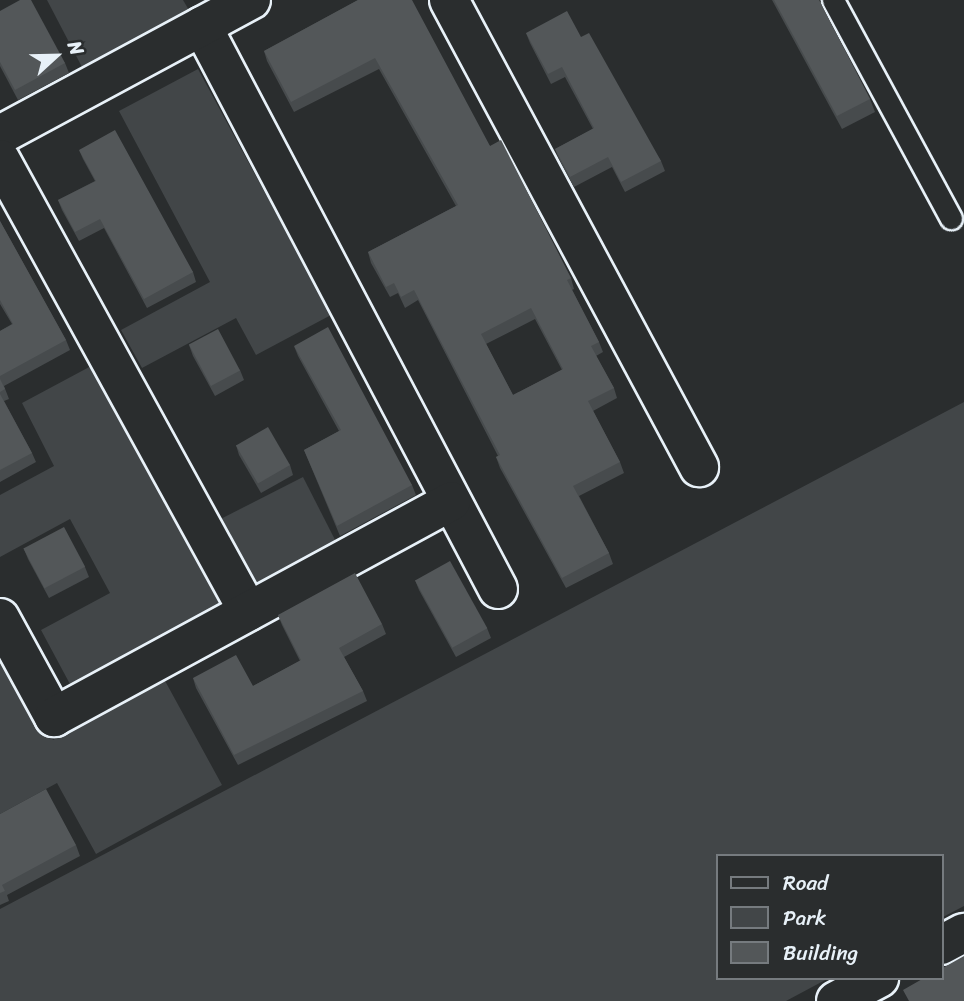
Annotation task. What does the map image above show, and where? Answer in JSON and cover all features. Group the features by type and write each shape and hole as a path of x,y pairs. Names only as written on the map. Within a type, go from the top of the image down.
{"street":[{"path":"0,135 251,0"},
{"path":"449,0 699,467"},
{"path":"202,26 498,589"},
{"path":"0,159 248,611"},
{"path":"0,618 54,717 451,501"},
{"path":"943,944 964,933"},
{"path":"836,1001 875,980"}],"lane":[{"path":"833,0 951,218"}],"green space":[{"path":"47,0 183,0 190,12 83,69"},
{"path":"198,69 331,315 256,355 236,318 142,368 121,330 210,282 119,111"},
{"path":"93,365 221,605 71,686 41,630 110,593 70,519 0,557 0,495 54,466 22,403"},
{"path":"964,402 964,906 943,917 943,854 716,854 716,980 825,980 786,1001 0,1001 0,909"},
{"path":"303,477 337,544 254,586 220,519"},
{"path":"9,660 53,740 164,679 222,785 96,854 57,783 0,814 0,665"}],"building":[{"path":"20,0 31,0 65,63 15,90 0,62 0,11"},
{"path":"358,0 412,0 490,146 501,140 571,278 567,280 599,342 591,346 614,388 588,401 620,462 573,486 609,553 562,578 496,457 500,455 414,290 401,297 394,283 386,287 368,252 458,205 375,58 291,102 264,51","holes":["531,308 563,369 513,395 481,334"]},
{"path":"774,0 819,0 870,99 837,116"},
{"path":"567,11 581,37 589,33 661,161 621,182 608,157 570,177 555,149 594,128 562,67 548,74 526,33"},
{"path":"115,130 193,272 144,299 100,219 75,232 58,200 96,181 79,150"},
{"path":"0,221 66,340 0,376 0,331 13,324 0,300"},
{"path":"328,327 412,485 337,526 304,450 341,430 294,346"},
{"path":"218,329 240,370 211,386 189,344"},
{"path":"0,379 5,389 0,392"},
{"path":"0,394 32,453 0,470"},
{"path":"268,427 290,465 258,484 236,446"},
{"path":"64,527 85,567 45,588 23,549"},
{"path":"450,561 487,628 452,648 415,580"},
{"path":"355,573 382,624 339,648 363,691 234,755 193,678 236,655 253,686 301,660 278,615"},
{"path":"46,789 76,845 2,885 5,891 0,893 0,814"},
{"path":"964,956 964,1001 909,1001 903,990 920,980 943,980 943,968"}]}
